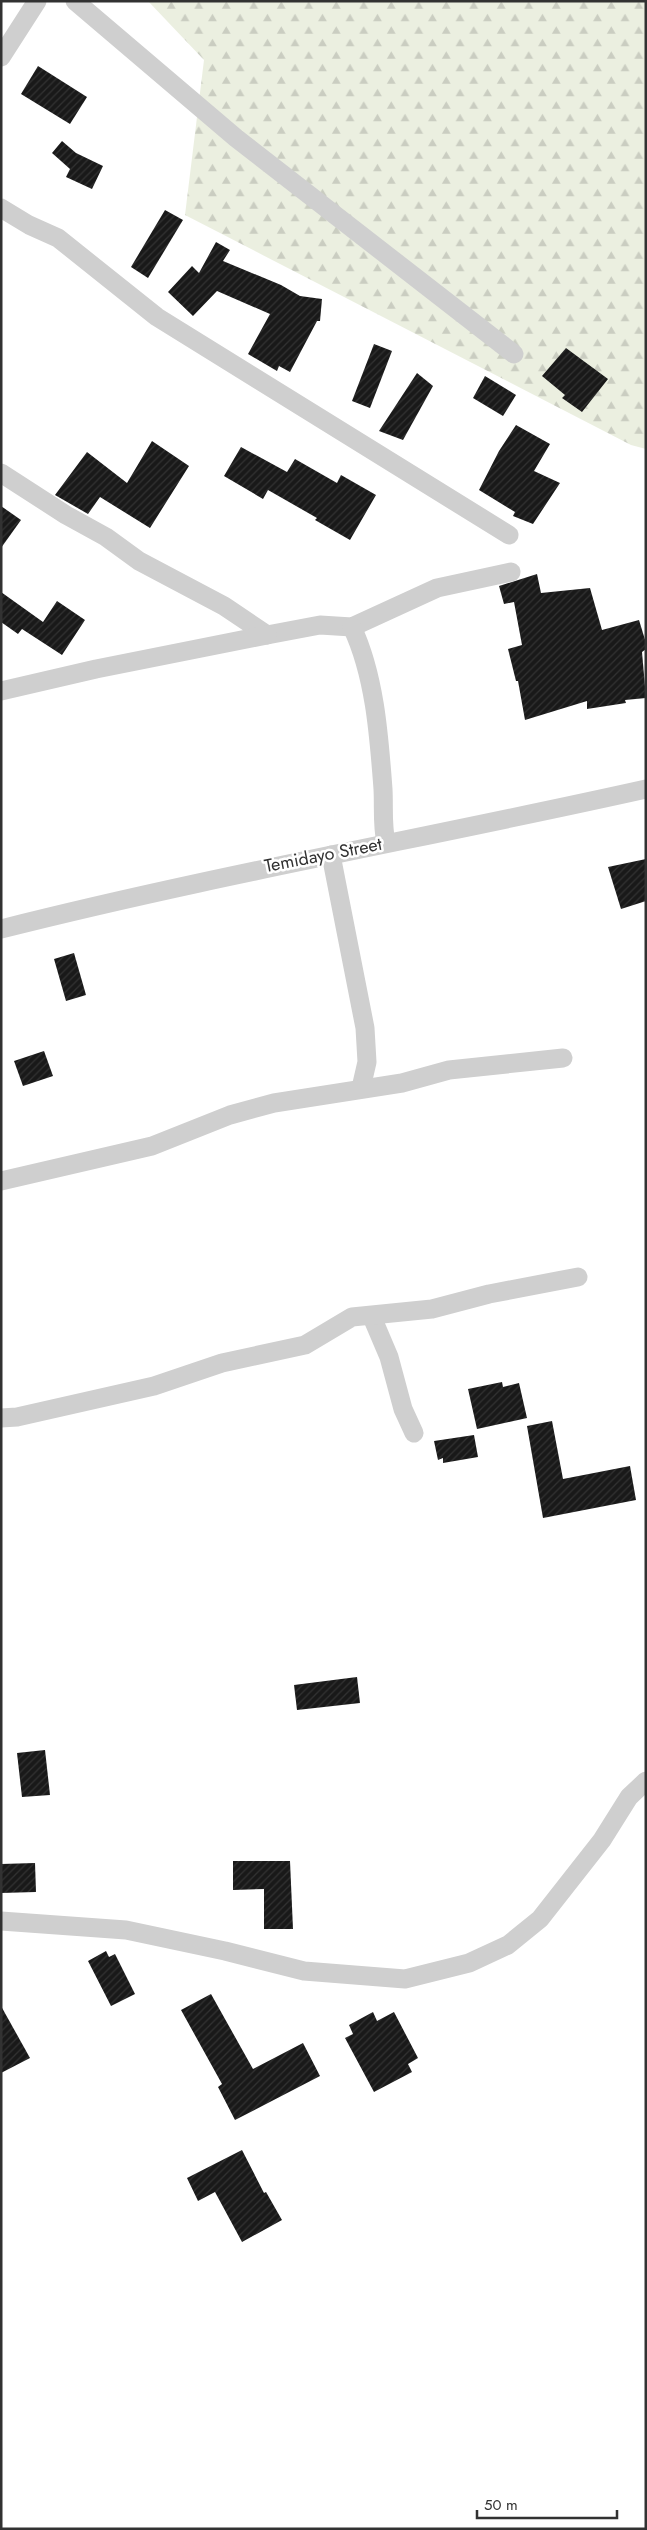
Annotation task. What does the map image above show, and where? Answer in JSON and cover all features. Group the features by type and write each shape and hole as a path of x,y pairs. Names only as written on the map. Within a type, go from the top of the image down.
{"street":[{"path":"1,57 37,1"},
{"path":"75,1 236,138 514,354"},
{"path":"1,208 30,225 58,238 157,317 509,535"},
{"path":"1,473 66,515 106,537 139,560 192,591 224,606 267,635"},
{"path":"1,692 96,669 320,625 352,627 394,606 437,588 511,572"},
{"path":"352,627 365,660 380,749 384,801 382,823 386,842"},
{"name":"Temidayo Street","path":"1,929 258,869 386,842 473,827 646,789"},
{"path":"331,855 365,1028 367,1062 361,1088"},
{"path":"1,1181 152,1146 230,1115 274,1104 361,1088 402,1083 449,1070 563,1058"},
{"path":"1,1418 17,1417 154,1386 222,1363 305,1345 352,1317 372,1317 432,1309 489,1294 578,1277"},
{"path":"372,1317 389,1357 403,1409 414,1433"},
{"path":"1,1921 126,1930 304,1971 405,1979 469,1963 508,1945 540,1919 602,1840 629,1797 646,1781"}],"green space":[{"path":"148,1 646,1 646,449 631,445 185,215 204,60"}],"building":[{"path":"38,66 87,97 70,124 21,94"},
{"path":"62,141 76,153 103,166 92,189 66,177 70,169 52,153"},
{"path":"165,210 183,220 148,278 131,267"},
{"path":"216,242 230,250 223,261 281,285 300,296 322,299 320,321 317,321 290,372 279,366 277,371 248,354 270,314 217,291 193,316 168,292 192,266 199,273"},
{"path":"374,344 392,351 370,408 352,401"},
{"path":"566,348 608,379 582,412 562,398 565,395 542,376"},
{"path":"417,373 433,386 403,440 379,431"},
{"path":"485,376 516,395 503,416 473,398"},
{"path":"516,425 550,444 534,471 560,483 533,524 513,516 515,512 479,490 499,451"},
{"path":"152,441 189,466 150,528 100,497 88,514 55,495 87,452 127,483"},
{"path":"241,447 287,472 295,459 337,483 341,475 376,495 350,540 315,520 317,518 268,490 263,499 224,476"},
{"path":"1,506 21,520 1,548"},
{"path":"537,574 541,593 590,588 602,630 639,620 646,643 646,649 642,652 646,698 625,700 626,703 587,709 587,701 525,720 518,681 516,681 508,649 522,645 514,602 504,604 499,586"},
{"path":"1,592 43,622 57,601 85,620 62,655 22,629 18,634 1,622"},
{"path":"646,859 646,901 621,909 608,867"},
{"path":"74,953 86,995 66,1001 54,959"},
{"path":"44,1051 53,1076 23,1086 14,1061"},
{"path":"502,1382 503,1387 519,1383 527,1418 477,1429 468,1389"},
{"path":"552,1421 563,1479 630,1466 636,1500 543,1518 527,1426"},
{"path":"474,1435 478,1457 443,1463 443,1458 438,1460 434,1441"},
{"path":"357,1677 360,1703 297,1710 294,1685"},
{"path":"45,1750 50,1795 22,1797 17,1753"},
{"path":"233,1861 290,1861 293,1929 264,1929 264,1889 233,1890"},
{"path":"35,1863 36,1892 1,1893 1,1864"},
{"path":"106,1951 109,1957 115,1954 135,1994 111,2006 88,1961"},
{"path":"211,1994 253,2069 303,2043 320,2076 235,2120 218,2087 222,2084 181,2010"},
{"path":"1,2006 30,2058 1,2073"},
{"path":"373,2012 377,2021 394,2012 418,2058 408,2064 412,2072 374,2092 345,2038 353,2034 349,2025"},
{"path":"242,2150 264,2193 266,2192 282,2220 242,2242 215,2192 198,2201 187,2178"}]}
